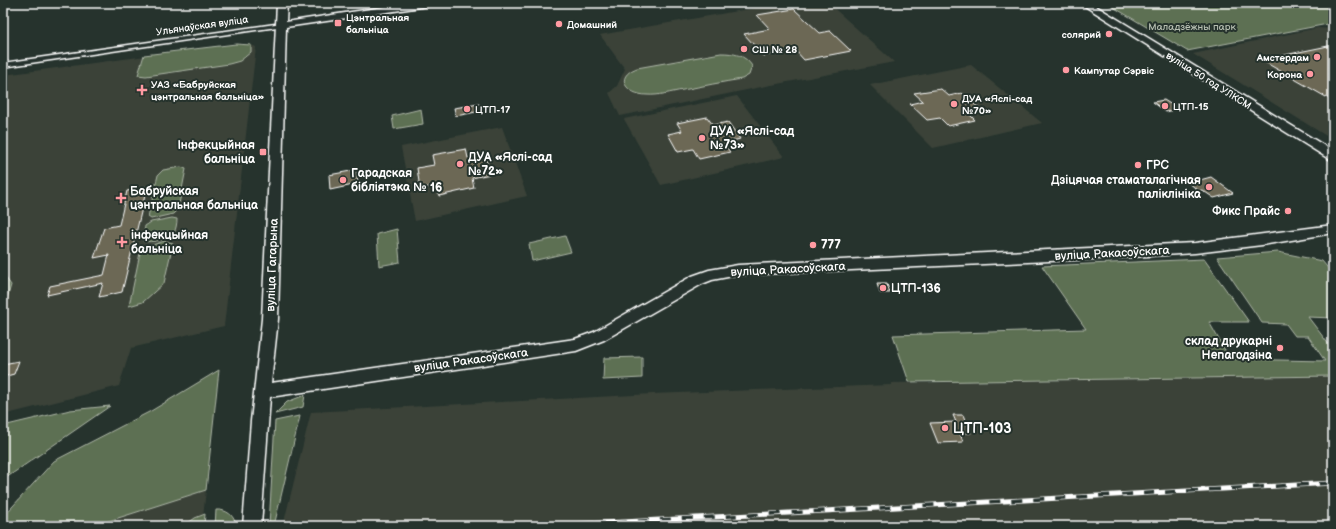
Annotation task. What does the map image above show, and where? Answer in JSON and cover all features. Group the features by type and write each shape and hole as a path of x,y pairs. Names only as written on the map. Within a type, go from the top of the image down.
{"main road":[{"name":"вуліца Гагарына","path":"252,526 259,421 270,319 282,3"},
{"name":"Ульянаўская вуліца","path":"282,25 428,3"},
{"name":"вуліца 50 год УЛКСМ","path":"1085,3 1333,156"},
{"name":"вуліца Ракасоўскага","path":"263,391 576,345 599,336 709,274 738,270 1116,254 1195,248 1333,229"}],"street":[{"name":"Ульянаўская вуліца","path":"3,65 282,25"}],"shaded area":[{"name":"СШ № 28","path":"784,3 828,3 894,62 620,116 609,93 617,86 625,69 600,35"},
{"path":"1317,28 1333,29 1333,140 1193,54"},
{"name":"Бабруйская цэнтральная бальніца","path":"236,44 251,45 256,47 224,326 131,348 119,386 3,415 3,313 11,285 3,274 4,75"},
{"name":"ДУА «Яслі-сад №70»","path":"971,65 1042,123 933,148 870,85"},
{"name":"ДУА «Яслі-сад №73»","path":"737,96 784,157 661,185 624,119"},
{"name":"ДУА «Яслі-сад №72»","path":"502,127 527,196 415,221 401,147"},
{"path":"1333,376 1333,526 283,526 311,412 653,394 891,385 891,383"},
{"path":"206,490 202,526 93,526 94,525"}],"green space":[{"name":"Маладзёжны парк","path":"1328,3 1333,5 1333,23 1187,51 1108,4"},
{"path":"236,44 251,45 251,52 240,61 229,64 146,76 138,75 144,55"},
{"path":"721,53 735,54 746,59 752,66 749,75 742,79 656,95 647,95 634,92 629,89 624,80 630,72 637,68"},
{"path":"421,109 423,124 394,129 392,116"},
{"path":"181,167 186,169 178,209 173,214 151,219 148,217 158,175 163,170"},
{"path":"172,218 177,219 177,224 172,235 151,242 143,241 145,226 151,222"},
{"path":"397,229 400,262 379,266 377,234"},
{"path":"565,236 571,252 532,261 529,244"},
{"path":"165,241 173,243 164,283 143,302 129,306 142,248"},
{"path":"1278,252 1322,261 1333,274 1333,318 1308,317 1333,350 1333,376 909,382 893,335 1086,329 1042,266 1204,259 1249,322 1209,322 1230,359 1325,361 1308,336 1295,336 1286,324 1262,323 1217,257"},
{"path":"3,274 11,285 3,313"},
{"path":"642,357 642,378 603,380 604,358"},
{"path":"219,370 206,490 93,526 3,526 3,517 54,461 151,411"},
{"path":"305,395 303,407 275,414 287,402"},
{"path":"110,406 3,480 3,426 70,410"},
{"path":"300,416 274,526 269,526 275,421"},
{"path":"216,510 230,514 234,519 235,526 215,526"},
{"path":"205,514 204,526 184,526 195,518"}],"building":[{"name":"СШ № 28","path":"794,9 820,33 830,31 851,51 804,60 795,50 764,56 744,34 770,29 757,15"},
{"name":"Корона","path":"1333,45 1333,101 1261,60 1275,57"},
{"name":"ДУА «Яслі-сад №70»","path":"941,89 949,96 962,93 980,109 966,111 975,120 948,126 940,118 927,120 910,104 923,101 914,93"},
{"name":"ЦТП-15","path":"1164,100 1178,109 1166,112 1153,102"},
{"name":"ЦТП-17","path":"479,104 481,111 456,116 454,108"},
{"name":"ДУА «Яслі-сад №73»","path":"707,117 713,125 728,122 740,139 724,143 730,152 699,159 693,149 678,152 668,134 682,131 677,123"},
{"name":"ДУА «Яслі-сад №72»","path":"466,149 468,158 485,155 490,174 472,178 474,188 439,196 437,185 420,189 417,168 434,165 432,155"},
{"name":"Гарадская бібліятэка № 16","path":"356,170 358,184 330,190 329,175"},
{"name":"Дзіцячая стаматалагічная паліклініка","path":"1211,177 1233,193 1214,198 1202,190 1199,191 1189,183"},
{"name":"інфекцыйная бальніца","path":"147,187 122,292 99,297 103,283 47,295 50,286 104,275 109,255 94,258 104,228 119,225 127,191"},
{"name":"ЦТП-136","path":"877,284 887,284 890,293 880,293"},
{"path":"19,361 14,374 3,377 3,364"},
{"name":"ЦТП-103","path":"953,415 963,415 971,433 960,433 963,442 938,443 930,423 956,422"}],"railway":[{"path":"550,526 1333,483"}],"place":[{"name":"Цэнтральная бальніца","path":"338,23"},
{"name":"Домашний","path":"559,24"},
{"name":"солярий","path":"1109,34"},
{"name":"СШ № 28","path":"744,49"},
{"name":"Амстердам","path":"1317,57"},
{"name":"Кампутар Сэрвіс","path":"1066,70"},
{"name":"Корона","path":"1310,74"},
{"name":"УАЗ «Бабруйская цэнтральная бальніца»","path":"142,90"},
{"name":"ДУА «Яслі-сад №70»","path":"954,104"},
{"name":"ЦТП-15","path":"1165,106"},
{"name":"ЦТП-17","path":"467,109"},
{"name":"ДУА «Яслі-сад №73»","path":"702,138"},
{"name":"Інфекцыйная бальніца","path":"263,152"},
{"name":"ДУА «Яслі-сад №72»","path":"460,164"},
{"name":"ГРС","path":"1138,165"},
{"name":"Гарадская бібліятэка № 16","path":"343,180"},
{"name":"Дзіцячая стаматалагічная паліклініка","path":"1209,187"},
{"name":"Бабруйская цэнтральная бальніца","path":"121,198"},
{"name":"Фикс Прайс","path":"1288,211"},
{"name":"інфекцыйная бальніца","path":"122,242"},
{"name":"777","path":"813,245"},
{"name":"ЦТП-136","path":"883,288"},
{"name":"склад друкарні Непагодзіна","path":"1280,348"},
{"name":"ЦТП-103","path":"945,428"}]}
